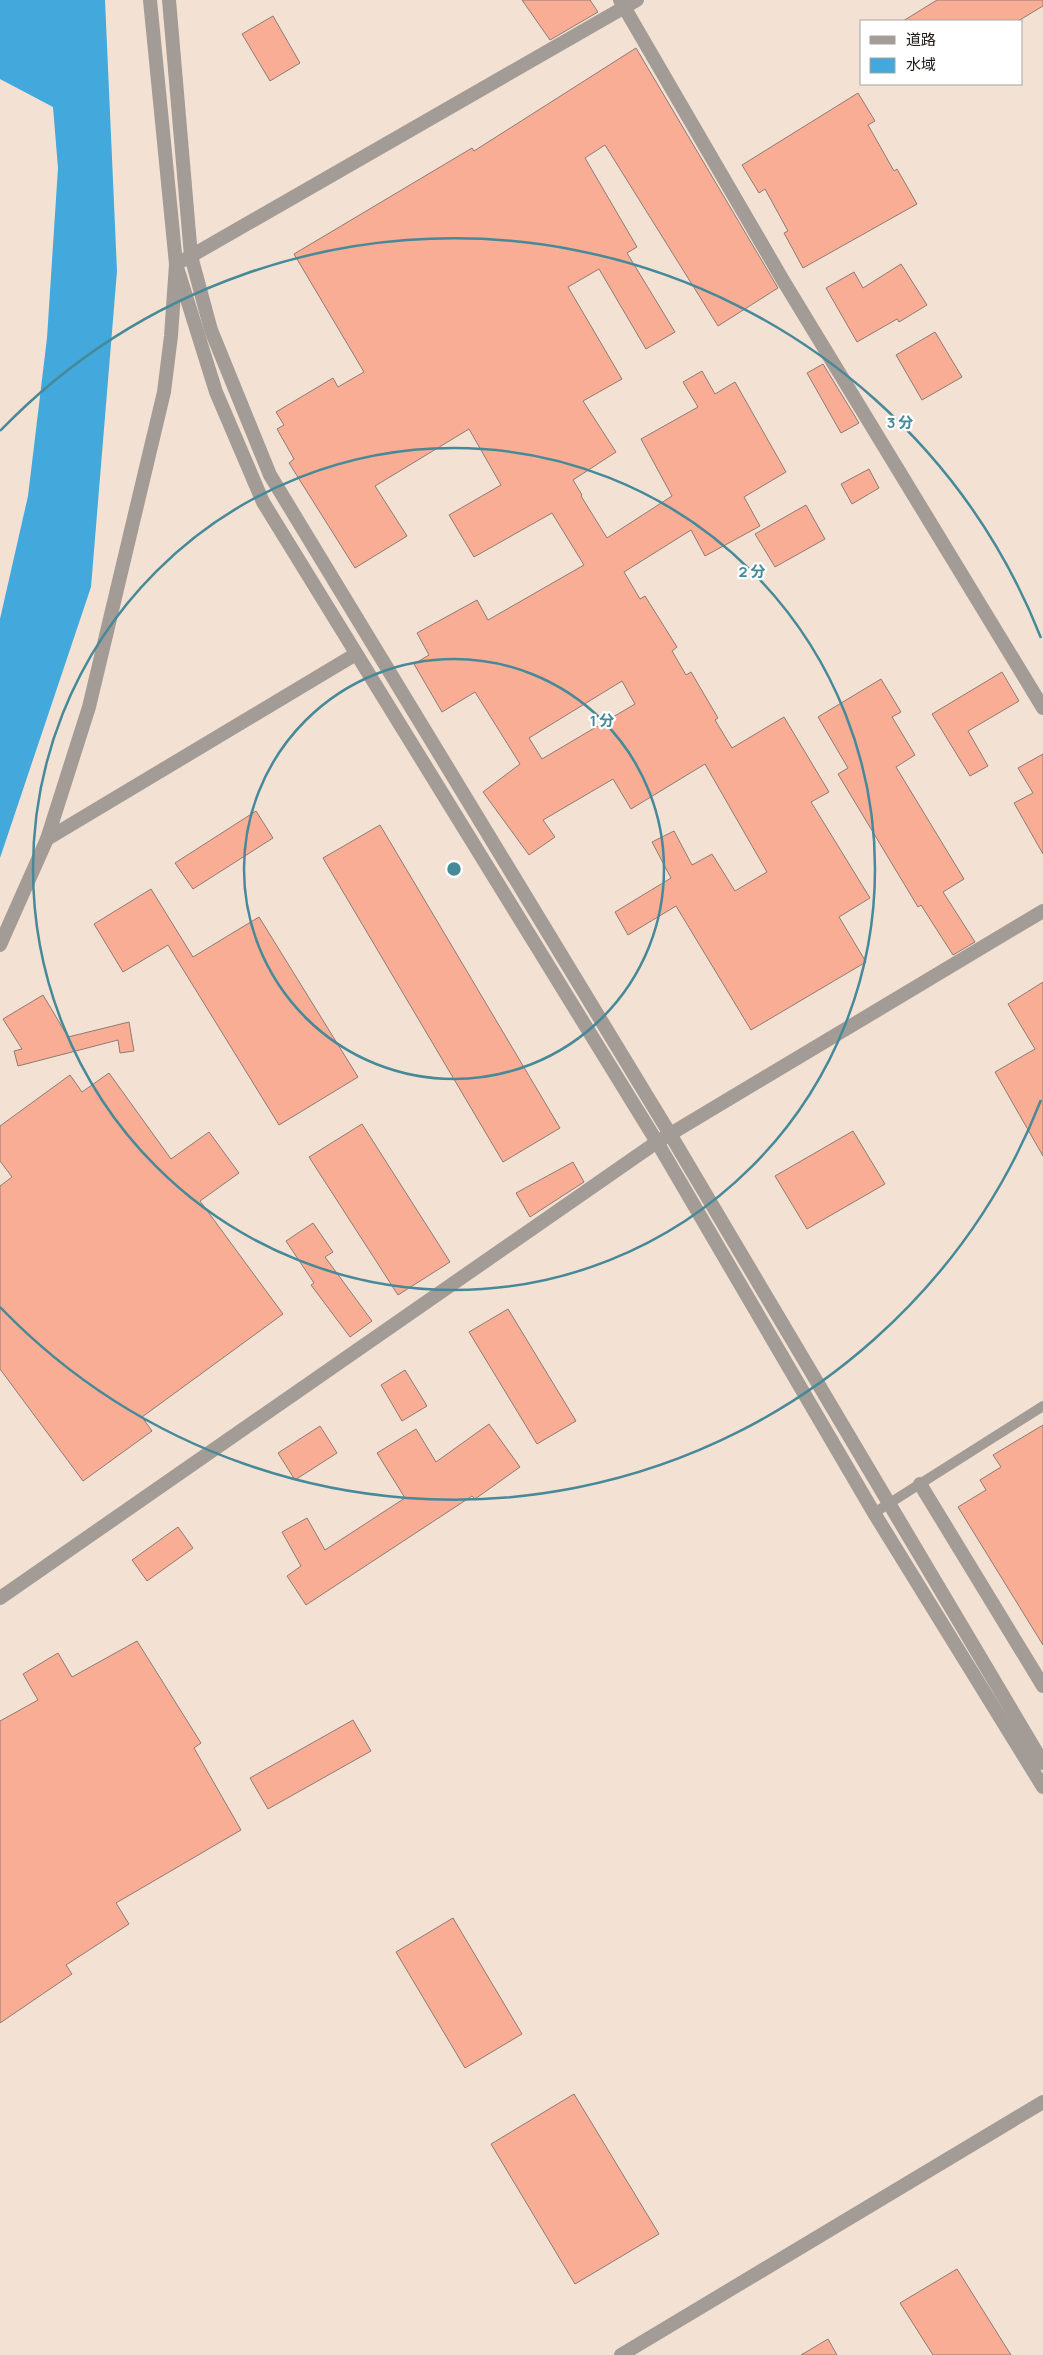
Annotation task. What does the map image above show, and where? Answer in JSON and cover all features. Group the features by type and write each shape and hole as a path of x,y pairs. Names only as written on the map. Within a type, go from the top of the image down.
{"street":[{"path":"0,945 47,839 90,707 164,392 171,336 176,264 150,0"},
{"path":"169,0 191,256 211,330 270,474 670,1134 1043,1763"},
{"path":"176,264 622,4 637,0"},
{"path":"622,4 784,282 1043,708"},
{"path":"176,264 216,392 264,502 657,1142 874,1514 1043,1787"},
{"path":"47,839 356,654"},
{"path":"0,1598 657,1142 1043,910"},
{"path":"920,1484 1043,1686"},
{"path":"621,2355 1043,2102"}],"lane":[{"path":"874,1514 1043,1406"}],"water":[{"path":"0,0 105,0 117,271 91,587 0,858 0,619 28,496 47,338 58,168 53,107 0,79"}],"building":[{"path":"522,0 590,0 598,12 550,40"},
{"path":"937,0 1043,0 1043,6 1020,20 905,20"},
{"path":"273,16 300,63 270,81 242,34"},
{"path":"636,48 778,288 718,326 605,145 585,158 637,247 627,253 675,332 646,349 599,269 568,287 622,379 583,401 616,452 573,480 607,538 672,496 641,439 698,407 683,382 702,371 715,394 735,382 786,472 744,497 760,526 705,556 691,530 624,572 640,599 645,596 677,647 672,651 686,675 691,672 718,718 715,720 732,748 784,717 829,792 811,802 870,898 839,917 866,962 751,1030 676,906 628,935 615,912 671,878 652,842 674,831 692,865 712,854 735,891 767,872 705,764 631,809 613,779 543,820 555,837 529,855 483,792 520,764 475,692 442,712 414,664 429,655 417,633 477,600 488,620 584,565 552,513 474,557 449,515 501,485 469,429 375,486 407,536 355,568 289,463 294,459 277,429 284,425 276,412 333,378 338,387 364,372 294,254 472,148 474,151","holes":["622,681 635,704 542,759 529,738"]},
{"path":"858,93 875,121 868,125 894,171 897,169 917,204 803,268 784,233 788,231 765,189 759,193 742,165"},
{"path":"901,264 927,305 899,322 897,319 857,342 826,288 854,272 863,288"},
{"path":"935,332 962,377 922,400 896,355"},
{"path":"823,364 859,423 841,433 807,373"},
{"path":"869,469 879,488 852,504 841,484"},
{"path":"806,505 825,539 775,567 755,534"},
{"path":"1002,672 1019,701 968,731 988,766 970,776 932,714"},
{"path":"881,679 901,712 892,717 915,755 896,767 964,879 943,892 975,942 953,955 921,905 918,907 838,774 848,768 818,717"},
{"path":"1043,754 1043,854 1014,803 1033,793 1018,768"},
{"path":"256,811 273,838 193,889 175,863"},
{"path":"380,825 560,1128 503,1162 323,858"},
{"path":"151,889 193,957 259,917 358,1077 279,1125 168,945 123,972 94,924"},
{"path":"1043,982 1043,1156 995,1072 1035,1049 1008,1004"},
{"path":"43,995 68,1037 129,1022 134,1051 120,1053 118,1040 18,1066 14,1051 22,1049 3,1019"},
{"path":"109,1073 171,1159 209,1132 239,1173 200,1201 283,1314 142,1417 152,1431 83,1481 0,1369 0,1186 12,1177 0,1161 0,1126 70,1075 82,1092"},
{"path":"362,1124 450,1262 398,1295 309,1157"},
{"path":"853,1131 885,1184 807,1229 775,1176"},
{"path":"573,1162 584,1182 530,1217 516,1193"},
{"path":"313,1223 333,1252 325,1257 372,1321 350,1337 311,1285 314,1283 286,1241"},
{"path":"508,1309 576,1421 537,1444 469,1332"},
{"path":"405,1370 427,1406 402,1421 381,1385"},
{"path":"489,1424 520,1467 475,1499 472,1496 306,1605 287,1576 301,1566 282,1532 307,1518 325,1550 405,1498 377,1453 416,1429 436,1462"},
{"path":"1043,1425 1043,1645 958,1507 986,1490 980,1480 1001,1467 993,1455"},
{"path":"320,1426 337,1453 295,1480 278,1453"},
{"path":"178,1527 193,1548 147,1581 132,1560"},
{"path":"137,1641 201,1743 194,1748 241,1830 116,1903 129,1924 66,1965 72,1974 0,2023 0,1721 38,1700 23,1674 58,1653 72,1677"},
{"path":"353,1720 371,1751 268,1809 250,1778"},
{"path":"453,1918 522,2034 465,2068 396,1952"},
{"path":"574,2094 659,2234 575,2284 491,2144"},
{"path":"957,2269 1011,2355 933,2355 900,2303"},
{"path":"828,2339 837,2355 801,2355"}]}
